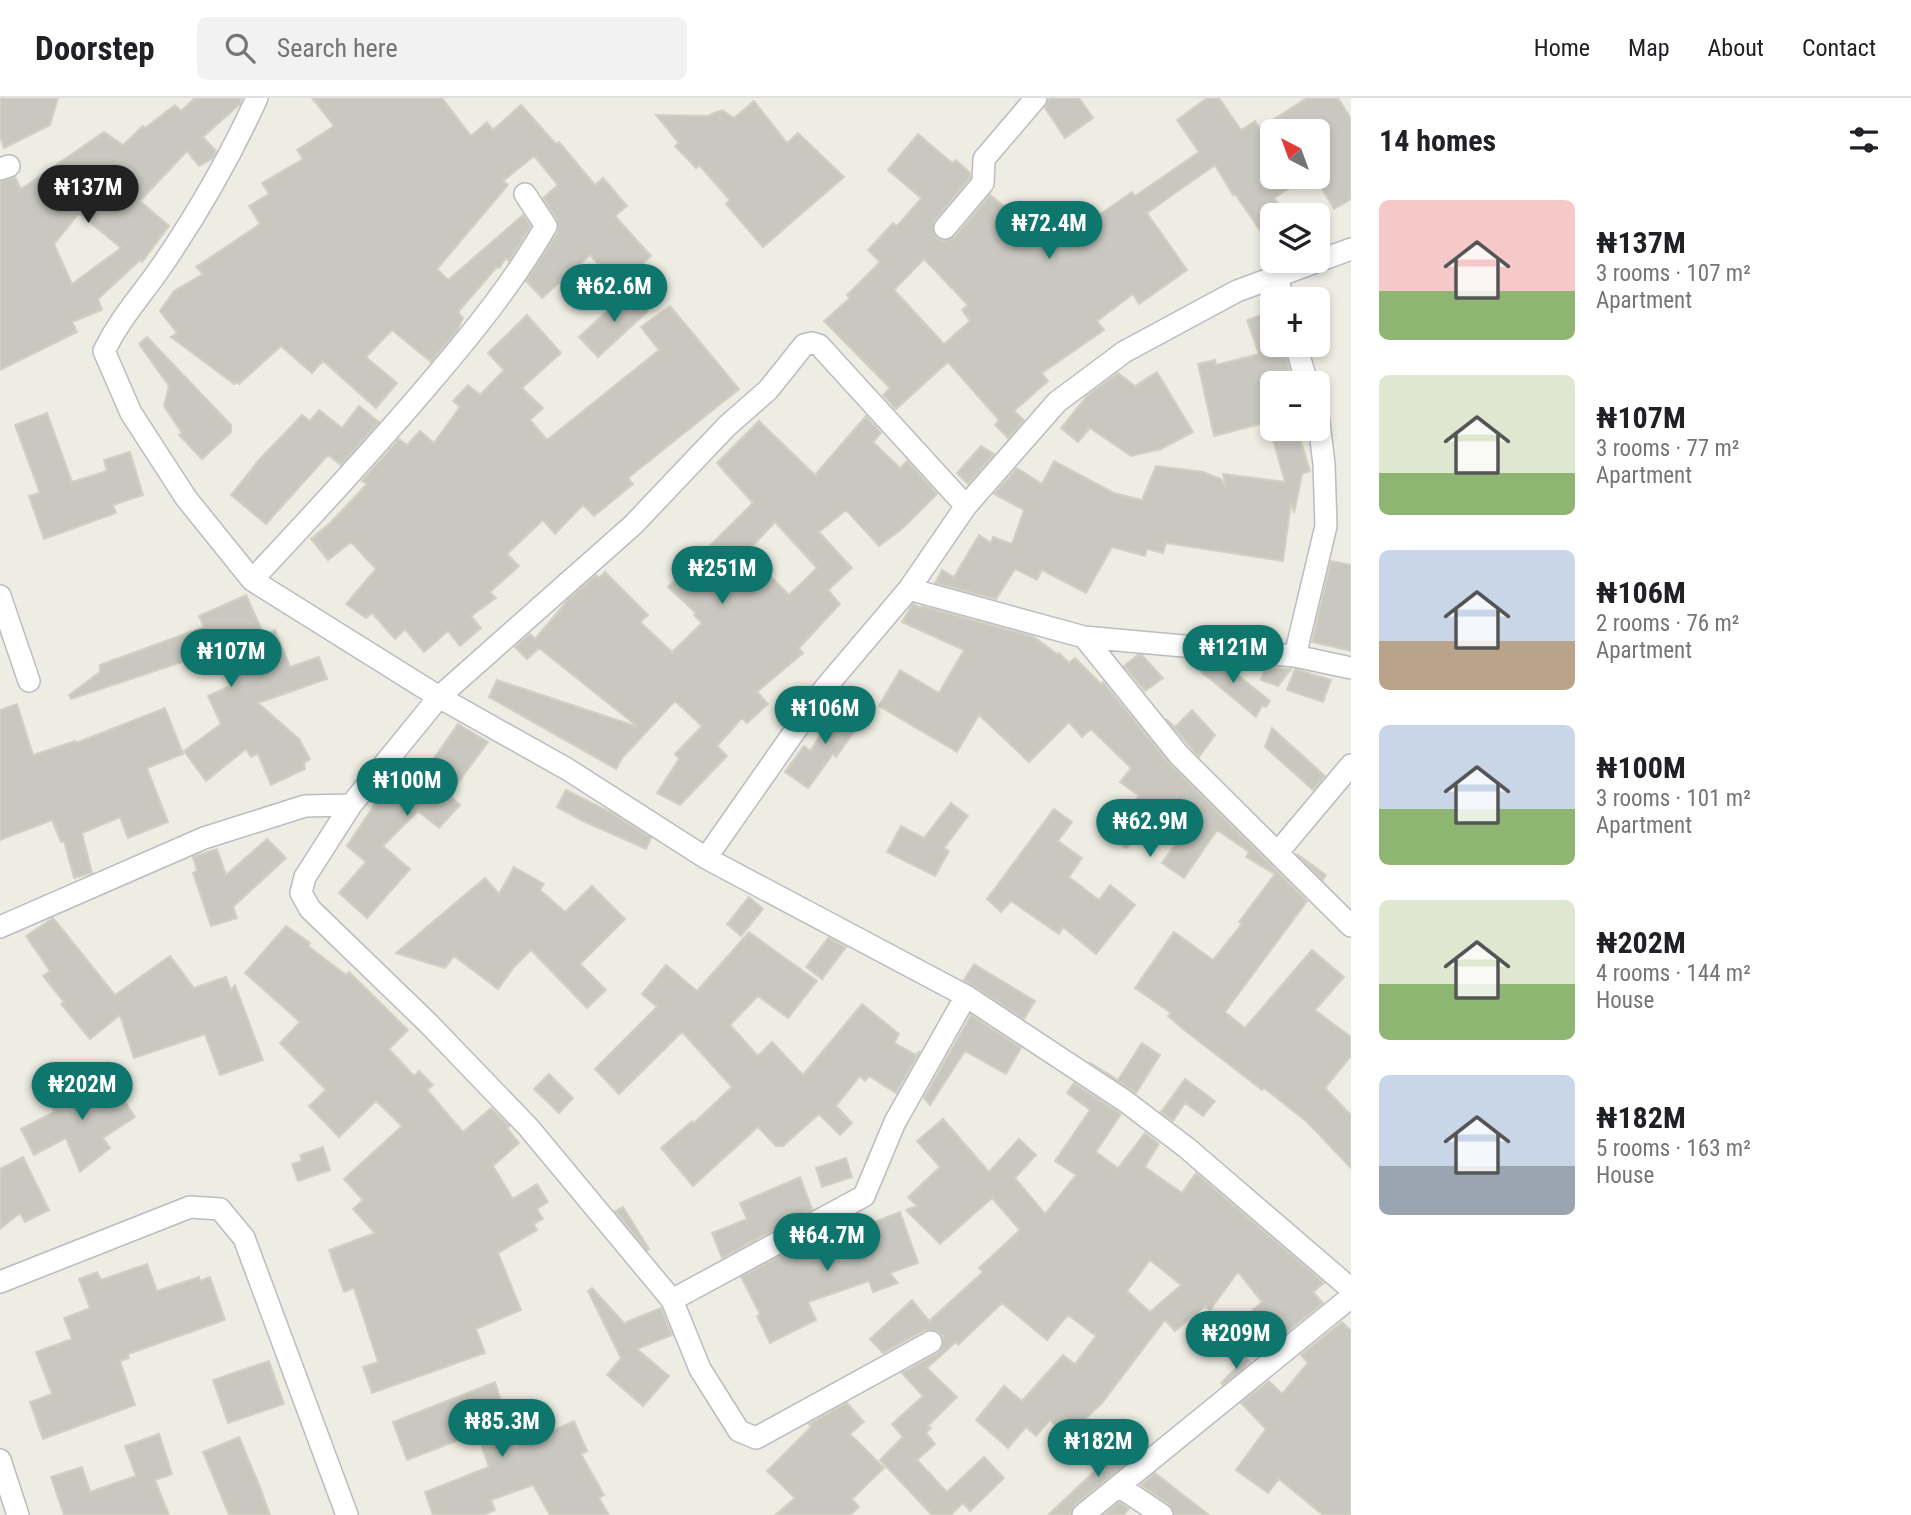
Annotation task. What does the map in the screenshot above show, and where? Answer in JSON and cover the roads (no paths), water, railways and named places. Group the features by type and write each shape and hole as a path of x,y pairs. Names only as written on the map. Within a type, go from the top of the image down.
{"street":[{"path":"257,98 237,141 200,207 160,268 118,323 104,351 131,413 186,498 252,580 439,697 567,769 706,858 966,996 1125,1101 1187,1148 1351,1289"},
{"path":"945,228 983,183 984,159 1036,98"},
{"path":"252,580 377,446 471,334 532,251 546,226 525,194"},
{"path":"706,858 825,688 909,589 966,506 1057,402 1124,352 1237,291 1351,249"},
{"path":"1277,275 1280,287"},
{"path":"931,1342 755,1438 739,1431 699,1369 672,1300 529,1128 428,1023 310,909 301,893 305,877 351,805 439,697 633,525 727,426 768,390 804,345 812,342 819,345 966,506"},
{"path":"1295,656 1326,526 1321,441"},
{"path":"909,589 1084,637 1295,656 1351,667"},
{"path":"0,596 29,681"},
{"path":"1084,637 1180,755 1351,926"},
{"path":"1278,852 1351,765"},
{"path":"0,927 204,838 305,806 351,805"},
{"path":"672,1300 864,1196 895,1122 966,996"},
{"path":"0,1282 190,1207 220,1209 244,1238 347,1515"},
{"path":"1083,1515 1351,1297"},
{"path":"0,1460 18,1515"},
{"path":"1120,1487 1162,1515"}]}
